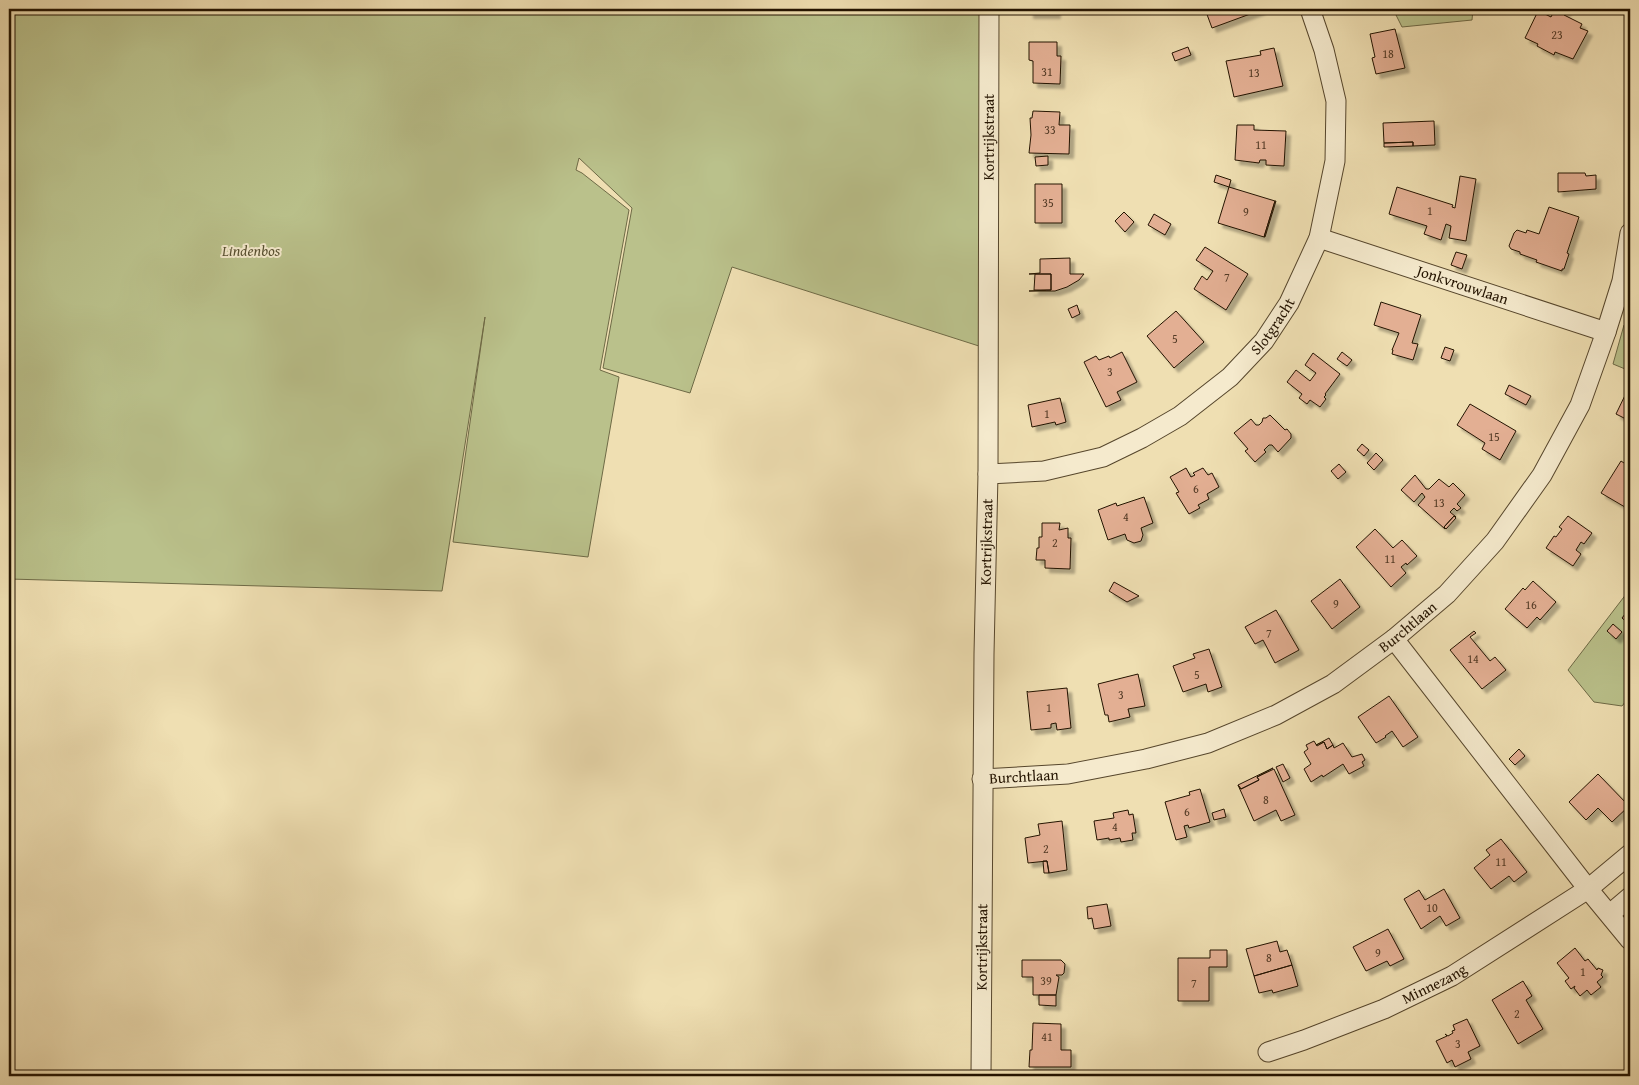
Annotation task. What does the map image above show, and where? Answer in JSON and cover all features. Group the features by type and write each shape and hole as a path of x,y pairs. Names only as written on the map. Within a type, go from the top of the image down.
{"street":[{"name":"Kortrijkstraat","path":"982,1076 982,779 988,474 989,9"},
{"name":"Slotgracht","path":"988,474 1044,471 1103,457 1142,438 1180,416 1230,377 1264,341 1289,303 1319,238 1335,161 1336,100 1324,50 1310,9"},
{"name":"Burchtlaan","path":"982,779 1068,774 1146,759 1208,743 1276,715 1333,684 1394,639 1447,594 1495,541 1542,475 1580,405 1622,281 1630,233"},
{"name":"Jonkvrouwlaan","path":"1319,238 1606,332"},
{"path":"1394,639 1588,889 1630,940"},
{"name":"Minnezang","path":"1268,1052 1384,1009 1452,976 1588,889 1630,854"},
{"path":"1610,914 1630,897"}],"green space":[{"name":"Lindenbos","path":"9,9 982,9 982,347 732,267 690,393 603,368 632,208 579,158 576,170 629,210 600,370 619,377 588,557 453,542 485,317 442,591 9,579"},
{"path":"1393,9 1473,9 1472,20 1402,27"},
{"path":"1624,325 1630,327 1630,371 1613,364"},
{"path":"1630,589 1630,696 1622,706 1594,702 1568,670"}],"building":[{"path":"1029,9 1056,9 1056,14 1029,14"},
{"path":"1205,9 1261,9 1261,10 1212,28"},
{"path":"1539,9 1551,17 1555,9 1564,13 1567,9 1564,15 1582,24 1580,28 1588,31 1573,59 1555,52 1554,55 1525,38"},
{"path":"1395,29 1405,68 1376,74 1372,58 1375,57 1370,34"},
{"path":"1029,42 1057,42 1057,56 1061,56 1060,84 1033,83 1033,61 1029,60"},
{"path":"1188,47 1191,55 1175,61 1172,53"},
{"path":"1274,48 1283,86 1234,97 1226,61 1261,55 1260,51"},
{"path":"1033,111 1060,112 1059,125 1070,125 1069,154 1029,153 1030,118 1032,118"},
{"path":"1434,121 1435,145 1413,146 1413,142 1384,143 1383,123"},
{"path":"1237,125 1254,125 1254,130 1286,131 1284,166 1266,165 1266,160 1260,160 1259,163 1235,160"},
{"path":"1413,142 1413,146 1384,147 1384,143"},
{"path":"1048,156 1048,165 1036,166 1035,157"},
{"path":"1558,173 1585,173 1586,176 1596,175 1596,189 1558,192"},
{"path":"1216,175 1231,180 1229,187 1214,182"},
{"path":"1460,176 1476,179 1466,241 1449,238 1451,226 1446,224 1441,240 1424,234 1427,226 1389,214 1397,187 1453,205 1452,207 1455,208"},
{"path":"1035,184 1062,184 1062,223 1035,223"},
{"path":"1229,187 1275,201 1264,237 1218,223"},
{"path":"1275,201 1276,201 1264,237"},
{"path":"1549,207 1579,217 1567,253 1569,254 1562,271 1536,262 1537,260 1520,254 1520,252 1511,249 1509,246 1517,230 1526,233 1527,230 1539,234"},
{"path":"1124,212 1134,222 1125,232 1115,221"},
{"path":"1154,214 1171,224 1165,235 1148,225"},
{"path":"1205,247 1248,274 1226,310 1194,289 1202,276 1207,280 1213,271 1196,260"},
{"path":"1456,252 1467,255 1462,269 1451,265"},
{"path":"1070,258 1070,274 1084,274 1079,280 1055,291 1029,291 1051,290 1051,274 1029,274 1040,273 1040,259"},
{"path":"1035,274 1051,274 1051,290 1034,290"},
{"path":"1381,302 1421,315 1412,343 1418,344 1413,360 1392,354 1399,333 1374,325"},
{"path":"1077,305 1080,314 1072,318 1068,309"},
{"path":"1176,311 1204,342 1174,368 1147,336"},
{"path":"1445,347 1454,350 1450,361 1441,358"},
{"path":"1122,352 1137,382 1117,392 1121,400 1106,407 1084,362 1096,356 1099,360 1109,356 1110,358"},
{"path":"1342,352 1352,360 1347,366 1337,359"},
{"path":"1313,353 1340,374 1325,394 1324,397 1326,399 1320,407 1310,400 1307,404 1299,398 1302,394 1287,382 1296,370 1310,381 1316,373 1305,365"},
{"path":"1509,385 1531,396 1526,405 1505,394"},
{"path":"1630,385 1630,421 1616,414"},
{"path":"1060,398 1066,422 1056,425 1055,422 1032,427 1028,405"},
{"path":"1470,404 1516,431 1500,460 1482,449 1485,443 1457,425"},
{"path":"1270,415 1285,430 1287,429 1291,434 1291,438 1278,452 1272,445 1269,445 1264,450 1266,452 1255,462 1245,451 1248,449 1234,433 1251,419 1256,425 1259,425 1263,418"},
{"path":"1362,444 1369,450 1364,456 1357,450"},
{"path":"1376,453 1383,460 1374,470 1367,463"},
{"path":"1621,461 1630,467 1630,495 1628,499 1630,500 1630,510 1601,493"},
{"path":"1339,464 1346,472 1338,479 1331,471"},
{"path":"1186,468 1191,477 1195,475 1193,473 1203,468 1208,475 1212,473 1219,487 1207,494 1209,499 1198,505 1200,508 1189,514 1176,493 1179,492 1170,477"},
{"path":"1415,475 1426,489 1429,489 1439,479 1449,487 1453,483 1465,495 1457,504 1461,508 1457,511 1454,508 1450,512 1456,517 1454,516 1444,527 1445,529 1418,505 1425,497 1422,493 1414,502 1401,490"},
{"path":"1144,497 1153,523 1141,528 1143,535 1141,541 1134,543 1127,540 1125,534 1108,540 1098,510 1116,503 1117,506"},
{"path":"1454,516 1456,518 1446,529 1444,527"},
{"path":"1568,516 1592,533 1584,544 1581,542 1576,550 1581,554 1573,566 1546,548 1554,536 1556,537 1562,529 1559,527"},
{"path":"1042,523 1060,523 1059,530 1068,528 1068,538 1071,538 1070,569 1045,568 1045,560 1036,560 1039,537 1042,537"},
{"path":"1375,529 1393,548 1402,540 1417,556 1407,565 1406,563 1401,567 1406,573 1391,587 1356,547"},
{"path":"1340,579 1360,607 1332,629 1311,601"},
{"path":"1533,581 1556,602 1540,620 1537,617 1527,628 1505,609 1523,588 1525,590"},
{"path":"1114,582 1139,596 1127,602 1109,591"},
{"path":"1630,609 1630,625 1622,618"},
{"path":"1276,610 1299,650 1275,663 1263,640 1255,644 1245,627"},
{"path":"1613,624 1622,632 1616,639 1607,631"},
{"path":"1474,631 1476,633 1470,637 1490,661 1495,657 1506,670 1482,689 1450,650"},
{"path":"1209,649 1222,687 1208,692 1206,684 1183,692 1173,666 1195,658 1193,654"},
{"path":"1138,674 1145,706 1128,709 1130,717 1109,722 1108,715 1105,715 1098,684"},
{"path":"1067,688 1071,728 1057,730 1056,723 1051,724 1051,728 1031,730 1027,691"},
{"path":"1389,696 1418,737 1403,747 1392,731 1376,743 1358,717"},
{"path":"1329,738 1333,745 1327,749 1324,742 1316,745"},
{"path":"1314,741 1317,746 1324,742 1327,749 1333,745 1334,748 1343,743 1352,757 1362,754 1365,760 1362,762 1364,766 1349,774 1343,764 1323,777 1322,775 1311,782 1304,769 1311,764 1304,752 1308,749 1306,745"},
{"path":"1519,749 1525,756 1515,765 1509,759"},
{"path":"1283,764 1290,778 1283,782 1276,767"},
{"path":"1273,768 1257,777 1259,780 1241,789 1238,785"},
{"path":"1274,769 1295,815 1281,821 1276,810 1254,821 1238,785 1241,789 1259,780 1257,777"},
{"path":"1598,774 1629,806 1612,822 1598,808 1586,820 1569,802"},
{"path":"1200,789 1210,822 1189,828 1188,825 1184,826 1187,837 1176,840 1165,802 1190,795 1189,792"},
{"path":"1224,809 1226,817 1214,820 1212,813"},
{"path":"1128,810 1129,815 1133,814 1136,833 1132,833 1133,840 1121,842 1120,838 1109,840 1109,838 1097,840 1094,821 1114,818 1113,813"},
{"path":"1062,821 1067,870 1049,873 1047,861 1028,863 1025,838 1040,835 1038,824"},
{"path":"1501,839 1527,872 1514,882 1509,876 1491,889 1474,868 1490,855 1486,850"},
{"path":"1043,861 1047,861 1049,873 1044,873"},
{"path":"1444,889 1460,918 1446,926 1440,916 1421,929 1404,899 1419,890 1425,900"},
{"path":"1107,904 1111,926 1094,929 1092,918 1088,919 1087,907"},
{"path":"1388,929 1404,959 1390,966 1387,961 1366,971 1353,947"},
{"path":"1277,941 1280,952 1287,950 1292,965 1254,976 1246,949"},
{"path":"1575,948 1585,961 1588,959 1597,970 1598,968 1603,970 1601,975 1603,977 1597,982 1601,987 1591,995 1587,990 1580,996 1574,988 1575,986 1571,989 1565,981 1569,978 1557,963"},
{"path":"1210,950 1227,950 1227,967 1209,967 1209,1001 1178,1001 1178,958 1210,958"},
{"path":"1022,960 1061,960 1065,964 1064,973 1056,975 1059,977 1056,995 1033,995 1033,977 1022,977"},
{"path":"1292,965 1298,986 1273,993 1272,990 1259,993 1254,976"},
{"path":"1523,981 1532,996 1526,1000 1543,1029 1518,1044 1492,1000"},
{"path":"1039,995 1056,995 1056,1006 1039,1005"},
{"path":"1467,1019 1480,1046 1468,1052 1471,1059 1455,1067 1452,1060 1447,1063 1436,1041 1447,1036 1445,1034 1448,1036 1453,1033 1452,1031 1455,1030 1453,1025"},
{"path":"1033,1023 1061,1024 1061,1050 1071,1050 1071,1067 1029,1067"}]}
